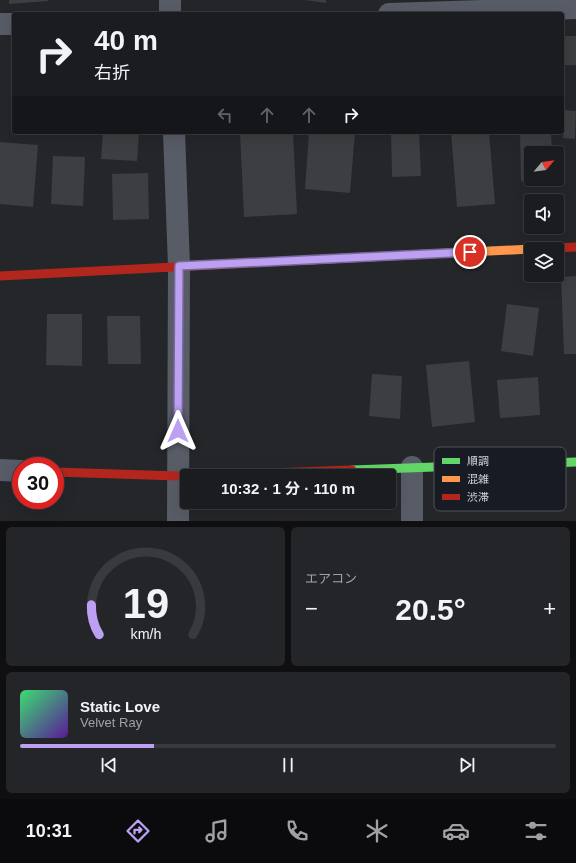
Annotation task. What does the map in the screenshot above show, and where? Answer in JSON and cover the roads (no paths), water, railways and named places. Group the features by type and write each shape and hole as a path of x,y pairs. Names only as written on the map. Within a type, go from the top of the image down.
{"street":[{"path":"170,0 170,12"},
{"path":"451,12 576,8"},
{"path":"0,24 12,24"},
{"path":"174,134 179,266 178,521"},
{"path":"564,248 576,247"},
{"path":"0,276 524,249"},
{"path":"566,462 576,462"},
{"path":"64,472 178,476 434,466"},
{"path":"412,467 412,521"},
{"path":"0,470 12,471"}]}
